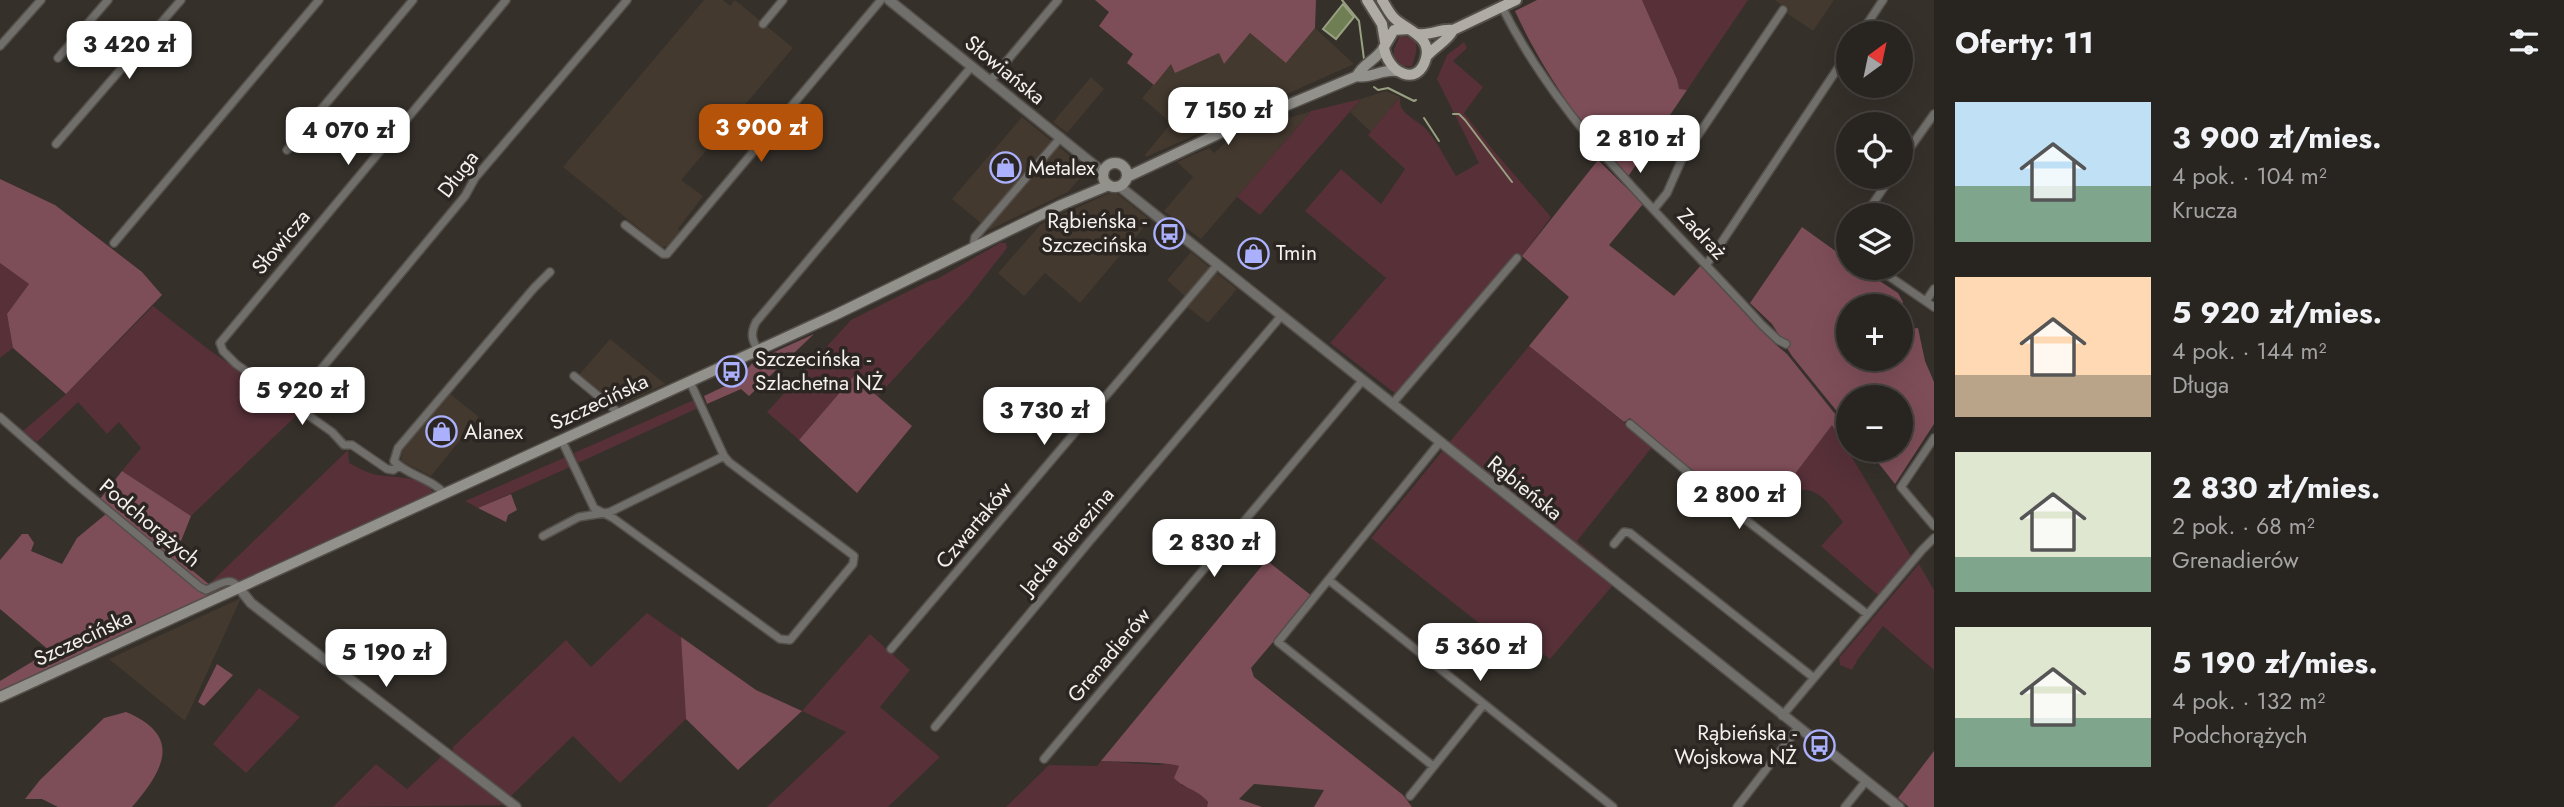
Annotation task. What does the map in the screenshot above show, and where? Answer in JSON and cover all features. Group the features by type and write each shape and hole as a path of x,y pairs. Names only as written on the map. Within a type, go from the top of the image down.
{"main road":[{"path":"1367,0 1382,24 1389,63 1396,71 1404,74 1417,72 1427,56 1437,45 1449,38 1454,30"},
{"path":"1382,0 1395,18 1413,31 1425,45 1427,56"},
{"path":"1385,45 1394,30 1427,35 1444,29 1454,30 1516,0"},
{"name":"Szczecińska","path":"1357,76 1360,70 1377,58 1385,45"},
{"name":"Szczecińska","path":"0,697 758,351 1096,189 1115,176 1357,76 1367,77 1383,71 1396,71"}],"street":[{"path":"0,46 41,0"},
{"path":"58,58 108,0"},
{"path":"57,144 181,0"},
{"path":"114,243 319,0"},
{"path":"287,150 413,0"},
{"name":"Słowicza","path":"293,403 236,364 220,347 221,341 506,0"},
{"name":"Długa","path":"293,403 465,196 475,178 627,0"},
{"path":"763,24 783,0"},
{"path":"625,225 663,254 667,254 881,0"},
{"name":"Słowiańska","path":"889,0 1060,137 1115,176"},
{"path":"990,80 1058,0"},
{"path":"1869,21 1883,0"},
{"name":"Zadraż","path":"1502,7 1538,71 1610,163 1762,325 1786,344"},
{"path":"1654,209 1667,193 1682,159 1783,10"},
{"path":"758,351 752,340 752,330 756,323 972,66"},
{"path":"1707,264 1836,71"},
{"path":"1913,144 1934,114"},
{"path":"973,248 975,237 1060,137"},
{"name":"Rąbieńska","path":"1115,176 1132,195 1282,316 1899,807"},
{"path":"1392,404 1517,258"},
{"name":"Czwartaków","path":"891,649 1218,264"},
{"path":"444,494 435,485 394,461 398,448 550,272"},
{"path":"1895,280 1934,307"},
{"path":"1926,301 1934,289"},
{"name":"Jacka Bierezina","path":"935,727 1282,316"},
{"path":"574,376 620,414"},
{"name":"Grenadierów","path":"1044,759 1363,380"},
{"path":"562,441 594,508 613,518 780,639 790,640 855,560 851,552 733,466 724,456 690,382"},
{"path":"293,403 344,444 352,445 387,469 393,470 399,466"},
{"name":"Podchorążych","path":"0,417 200,587 206,590 229,581 234,582 239,589"},
{"path":"1630,424 1732,509 1867,614"},
{"path":"1934,438 1901,488 1934,526"},
{"path":"1433,766 1278,642 1440,442"},
{"path":"543,536 579,517 610,512 724,456"},
{"path":"1614,544 1624,532 1630,533 1814,678"},
{"path":"1782,716 1934,538"},
{"path":"1330,581 1613,807"},
{"path":"239,589 251,603 516,807"},
{"path":"1410,796 1484,704"},
{"path":"1737,807 1798,728"},
{"path":"1845,807 1866,781"}],"shaded area":[{"path":"704,0 723,0 730,6 735,0 793,48 681,180 703,196 678,229 680,232 668,246 662,247 563,167"},
{"path":"1095,0 1316,0 1315,28 1286,63 1250,33 1224,64 1219,53 1175,73 1171,64 1154,85 1127,63 1133,54 1099,26 1109,12"},
{"path":"1537,0 1642,0 1679,89 1687,90 1627,178 1565,99 1526,33 1515,11"},
{"path":"1642,0 1748,0 1687,90 1679,90 1677,79"},
{"path":"1775,0 1834,0 1813,31 1787,13 1789,10"},
{"path":"1343,4 1354,17 1336,39 1323,29"},
{"path":"1315,28 1354,64 1146,157 1171,123 1142,98 1171,63 1176,72 1219,52 1224,64 1250,33 1286,63"},
{"path":"1400,36 1415,42 1416,51 1412,66 1403,66 1394,57 1394,49"},
{"path":"1464,42 1467,48 1453,61 1483,87 1464,113 1551,217 1522,256 1515,253 1396,394 1330,343 1386,278 1305,211 1341,169 1381,204 1405,169 1368,135 1400,97 1401,107 1429,132 1456,176 1479,163 1437,79 1447,55"},
{"path":"1091,77 1104,89 1067,133 1053,122"},
{"path":"1386,91 1400,97 1371,132 1350,112 1361,99"},
{"path":"1361,99 1260,215 1237,197 1311,111"},
{"path":"1311,111 1201,239 1164,211 1193,177 1177,162 1209,148 1214,153 1233,136"},
{"name":"Metalex","path":"1022,117 1053,142 982,224 952,199"},
{"name":"Metalex","path":"1057,145 1087,170 1068,192 989,230 986,228"},
{"path":"1598,160 1643,204 1609,245 1674,296 1702,264 1787,354 1836,415 1836,431 1832,425 1779,495 1761,481 1738,510 1630,418 1624,422 1529,346 1569,297 1522,256"},
{"path":"0,179 55,205 142,272 162,295 66,394 13,348 7,314 29,284 0,263"},
{"path":"1114,191 1150,220 1080,303 1045,273 1024,296 998,273 1041,224"},
{"path":"1802,227 1836,251 1836,280 1878,280 1898,293 1836,294 1836,371 1913,371 1913,329 1918,328 1925,361 1934,382 1934,424 1913,456 1913,385 1836,385 1836,410 1792,356 1772,324 1750,303"},
{"path":"1000,243 1006,243 1007,248 967,299 878,396 854,376 799,440 767,412 851,320 937,279"},
{"path":"1191,252 1210,268 1186,297 1167,280"},
{"path":"0,263 29,284 7,314 13,348 0,358"},
{"path":"1215,272 1237,289 1208,323 1186,306"},
{"path":"153,306 208,349 299,413 191,516 122,471 141,448 119,422 107,434 78,402 37,442 23,431 66,394"},
{"path":"814,334 749,396 741,389 707,404 704,396 738,380 754,361"},
{"path":"610,339 665,384 624,403 610,399 579,375"},
{"path":"1529,346 1653,446 1577,541 1620,577 1617,580 1448,444"},
{"path":"854,376 912,426 857,493 799,440"},
{"name":"Alanex","path":"449,393 479,417 431,476 401,461 403,447"},
{"path":"694,400 698,408 578,463 574,453"},
{"path":"1832,424 1836,431 1836,462 1855,462 1911,556 1879,596 1821,546 1843,522 1826,501 1809,490 1802,490 1789,505 1779,495"},
{"path":"1444,449 1613,585 1550,659 1526,642 1517,653 1371,538"},
{"path":"348,450 349,463 362,470 412,479 433,492 217,591 208,585"},
{"path":"566,457 570,467 478,508 465,501"},
{"path":"1878,462 1909,462 1895,484"},
{"path":"122,471 191,516 175,556 217,591 0,693 0,681 50,651 0,609 0,560 22,534 28,534 34,543 31,551 62,564 77,538 112,509 100,499"},
{"path":"511,494 517,510 508,515 506,522 478,508"},
{"path":"1265,562 1270,563 1312,596 1251,668 1254,677 1403,795 1412,807 1314,807 1324,790 1254,784 1239,799 1262,807 1207,807 1208,802 1204,797 1174,778 1179,766 1101,761"},
{"path":"1919,564 1934,590 1934,670 1883,626 1852,670 1840,665 1839,658"},
{"path":"241,598 185,721 109,659"},
{"path":"647,613 681,637 686,719 620,783 573,736 509,798 453,755 453,747 566,640 591,667"},
{"path":"870,634 910,670 880,707 940,757 888,807 767,807 846,732 802,711"},
{"path":"681,637 756,690 802,711 738,770 686,719"},
{"path":"217,664 233,675 204,706 198,702"},
{"path":"259,688 300,717 246,773 213,744"},
{"path":"126,712 144,721 155,732 161,743 162,755 153,780 132,807 58,807 42,799 25,799 40,780 104,718"},
{"path":"1934,751 1934,807 1909,807 1898,798"},
{"path":"443,755 503,805 333,807 376,764 407,789"},
{"path":"1101,761 1160,765 1171,762 1179,766 1181,785 1198,790 1208,803 1207,807 1006,807 1049,765 1097,766"}],"waterway":[{"path":"1342,0 1359,21 1364,59"},
{"path":"1374,87 1378,90 1388,88 1416,100"},
{"path":"1453,114 1459,114 1465,120 1512,182"},
{"path":"1424,118 1439,141"}],"place":[{"name":"Metalex","path":"1005,168"},
{"name":"Rąbieńska - Szczecińska","path":"1170,233"},
{"name":"Tmin","path":"1253,253"},
{"name":"Szczecińska - Szlachetna NŻ","path":"732,371"},
{"name":"Alanex","path":"441,432"},
{"name":"Rąbieńska - Wojskowa NŻ","path":"1820,745"}]}
